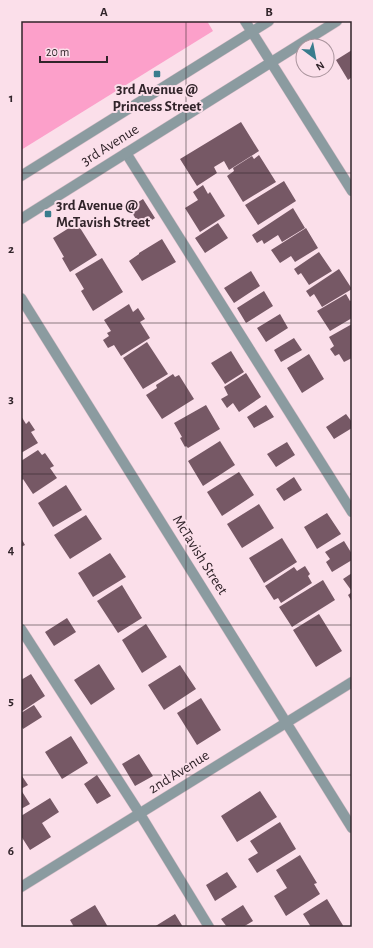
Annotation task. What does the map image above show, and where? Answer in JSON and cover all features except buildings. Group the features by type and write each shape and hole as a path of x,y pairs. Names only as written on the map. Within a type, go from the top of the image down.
{"street":[{"path":"246,21 352,191"},
{"name":"3rd Avenue","path":"21,176 269,21"},
{"name":"3rd Avenue","path":"21,219 337,21"},
{"path":"126,153 352,512"},
{"name":"McTavish Street","path":"21,298 352,828"},
{"path":"21,629 140,814 209,927"},
{"name":"2nd Avenue","path":"21,887 352,682"}],"shaded area":[{"path":"21,21 207,21 213,31 21,150"}],"place":[{"name":"3rd Avenue @ Princess Street","path":"157,74"},
{"name":"3rd Avenue @ McTavish Street","path":"48,214"}]}
